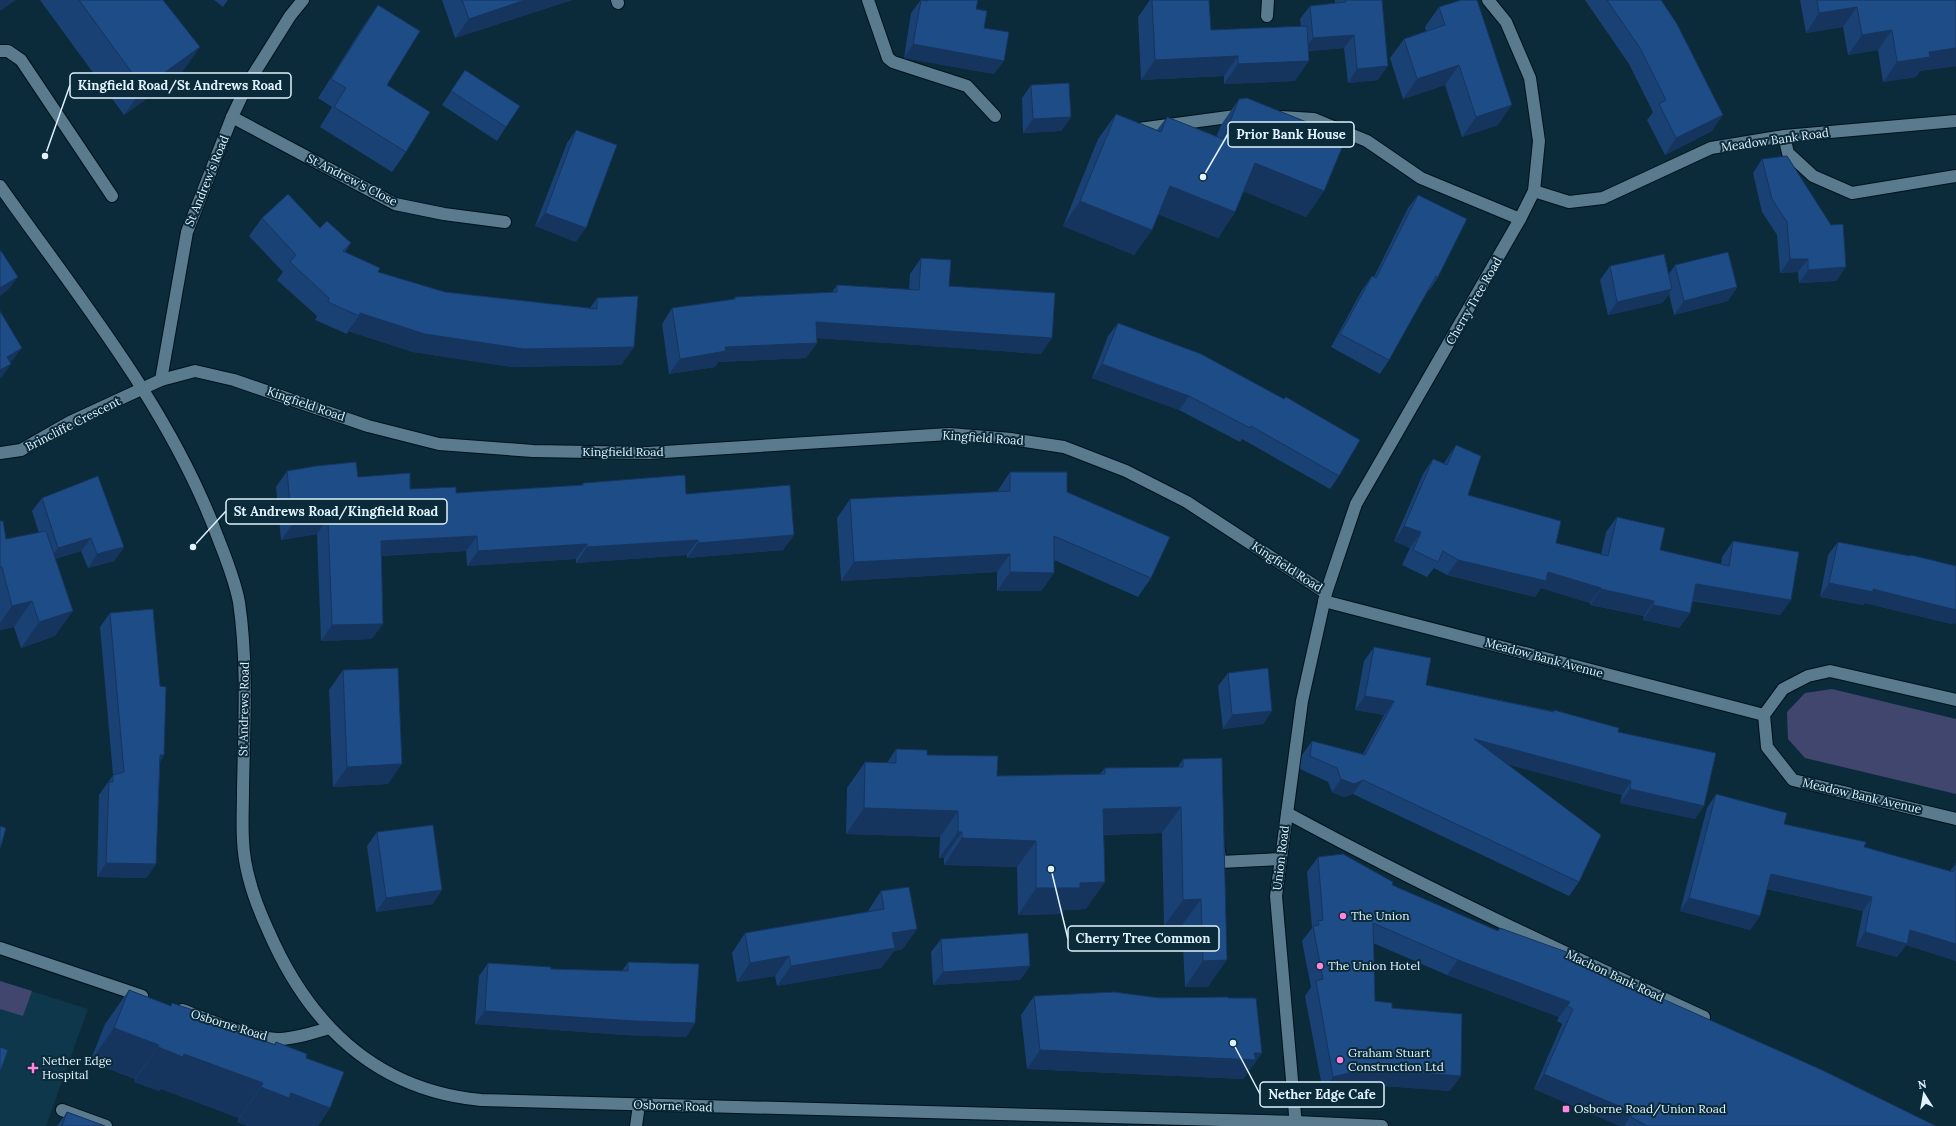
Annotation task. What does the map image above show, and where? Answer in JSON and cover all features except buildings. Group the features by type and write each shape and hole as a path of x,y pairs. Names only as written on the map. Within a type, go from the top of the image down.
{"street":[{"name":"St Andrew's Road","path":"161,380 186,232 232,117 248,83 290,16 303,0"},
{"path":"868,0 888,58 893,62 967,86 995,116"},
{"path":"1267,16 1268,0"},
{"name":"Cherry Tree Road","path":"1325,597 1356,504 1520,219 1534,190 1539,141 1530,78 1506,22 1488,0"},
{"path":"0,51 8,51 21,60 112,196"},
{"path":"1139,129 1242,114 1256,115"},
{"path":"1271,116 1314,119 1368,141 1421,178 1520,219"},
{"name":"St Andrew's Close","path":"232,117 396,204 444,214 505,222"},
{"name":"Meadow Bank Road","path":"1534,190 1569,202 1603,198 1710,148 1784,136 1956,121"},
{"path":"1784,136 1788,153 1813,176 1852,193 1956,176"},
{"path":"0,186 144,389"},
{"name":"Kingfield Road","path":"144,389 161,380 195,371 234,380 368,426 439,444 509,449 648,453 949,434 1011,439 1064,447 1126,471 1187,502 1325,597"},
{"name":"Brincliffe Crescent","path":"0,452 21,450 70,422 144,389"},
{"name":"St Andrews Road","path":"144,389 200,493 219,539 238,598 245,652 242,840 250,883 262,918 284,964 311,1005 329,1028"},
{"name":"Meadow Bank Avenue","path":"1325,597 1764,715 1767,747 1793,780 1956,819"},
{"name":"Union Road","path":"1296,1124 1276,896 1302,701 1325,597"},
{"path":"1764,715 1783,689 1808,676 1830,671 1956,700"},
{"name":"Machon Bank Road","path":"1287,813 1385,866 1548,945 1714,1022"},
{"path":"1217,838 1220,862 1281,859"},
{"path":"0,948 154,1000"},
{"name":"Osborne Road","path":"169,1006 249,1033 277,1039 304,1035 329,1028 346,1045 377,1067 414,1086 439,1094 481,1100 1382,1126"},
{"path":"636,1126 639,1105"},
{"path":"62,1110 106,1126"}],"shaded area":[{"path":"1832,689 1956,719 1956,794 1805,758 1788,739 1787,712 1805,693"},
{"name":"Nether Edge Hospital","path":"0,981 88,1009 46,1126 0,1126"},
{"path":"0,981 32,991 23,1016 0,1009"}],"place":[{"name":"Kingfield Road/St Andrews Road","path":"45,156"},
{"name":"Prior Bank House","path":"1203,177"},
{"name":"St Andrews Road/Kingfield Road","path":"193,547"},
{"name":"Cherry Tree Common","path":"1051,869"},
{"name":"The Union","path":"1343,916"},
{"name":"The Union Hotel","path":"1320,966"},
{"name":"Nether Edge Cafe","path":"1233,1043"},
{"name":"Graham Stuart Construction Ltd","path":"1340,1060"},
{"name":"Nether Edge Hospital","path":"33,1068"},
{"name":"Osborne Road/Union Road","path":"1566,1109"}]}
